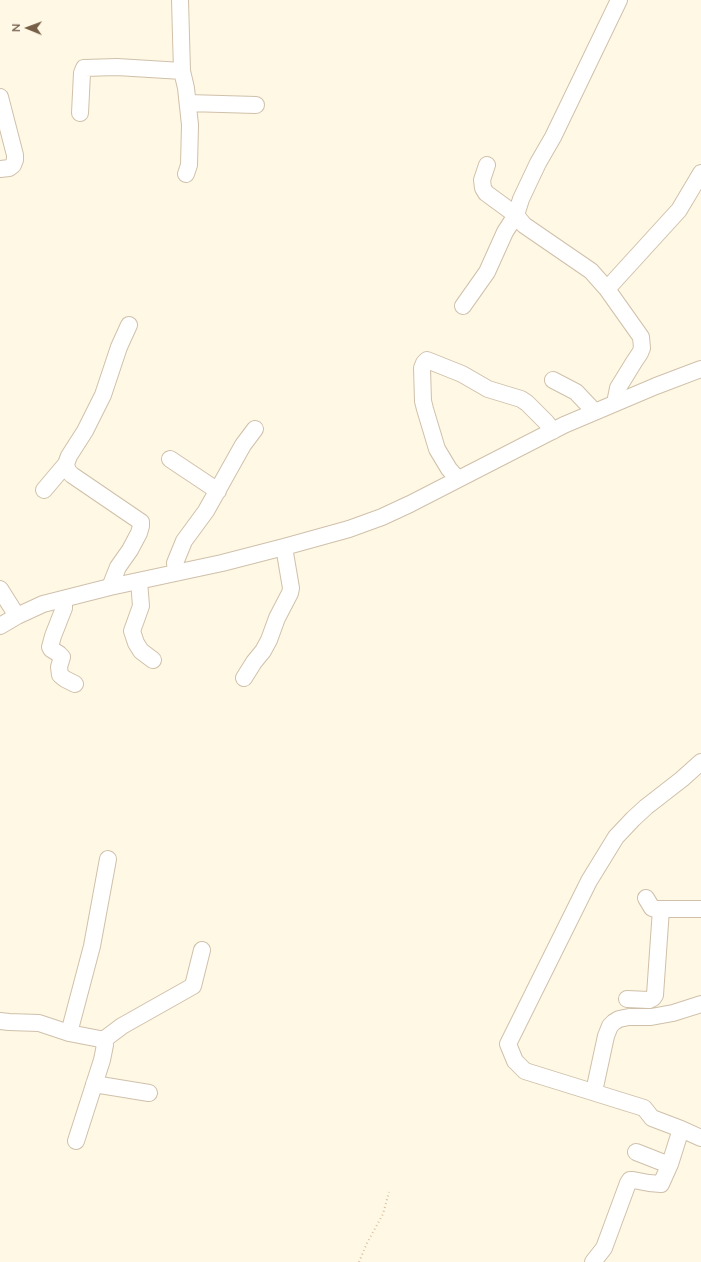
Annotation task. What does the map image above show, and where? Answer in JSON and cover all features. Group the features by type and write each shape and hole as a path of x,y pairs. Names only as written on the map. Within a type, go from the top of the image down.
{"street":[{"path":"180,0 182,71 186,88 190,125 189,165 186,174"},
{"path":"462,306 486,272 505,232 516,215 521,199 619,0"},
{"path":"80,113 82,73 84,68 123,67 182,71"},
{"path":"0,97 15,155 13,165 9,168 0,170"},
{"path":"188,103 256,105"},
{"path":"487,164 482,180 483,188 486,193 516,215 524,225 591,271 607,289 641,337 642,345 640,353 618,388 615,403"},
{"path":"607,289 678,210 701,173"},
{"path":"44,490 66,464 69,456 86,432 103,395 119,347 129,325"},
{"path":"458,479 449,469 437,449 425,409 423,400 422,368 424,363 428,360 462,374 488,389 521,399 546,422 553,431"},
{"path":"0,626 43,604 110,587 222,563 349,529 382,517 594,411 701,369"},
{"path":"553,380 576,392 594,411"},
{"path":"176,572 175,563 184,541 206,511 243,446 255,429"},
{"path":"170,459 218,491"},
{"path":"66,464 68,471 72,475 140,522 141,526 139,533 130,550 118,567 110,587"},
{"path":"244,678 269,640 290,593 291,588 284,547"},
{"path":"139,581 141,606 132,631 136,643 141,651 153,660"},
{"path":"0,589 17,616"},
{"path":"64,599 64,608 50,647 51,650 62,657 59,667 60,675 75,684"},
{"path":"701,762 646,807 616,837 589,881 508,1044 515,1061 525,1071 644,1108 652,1118 701,1138"},
{"path":"69,1033 92,946 108,859"},
{"path":"646,898 654,909 701,909"},
{"path":"627,998 649,1000 655,995 661,909"},
{"path":"102,1041 122,1026 193,986 202,950"},
{"path":"595,1087 606,1036 610,1026 614,1022 619,1019 629,1017 651,1017 673,1013 701,1004"},
{"path":"0,1021 39,1023 69,1033 100,1039 105,1045 76,1141"},
{"path":"94,1084 149,1093"},
{"path":"593,1262 604,1248 628,1183 630,1180 633,1180 661,1184 670,1164 681,1129"},
{"path":"636,1152 670,1164"}],"path":[{"path":"359,1262 383,1214 389,1192"}]}
